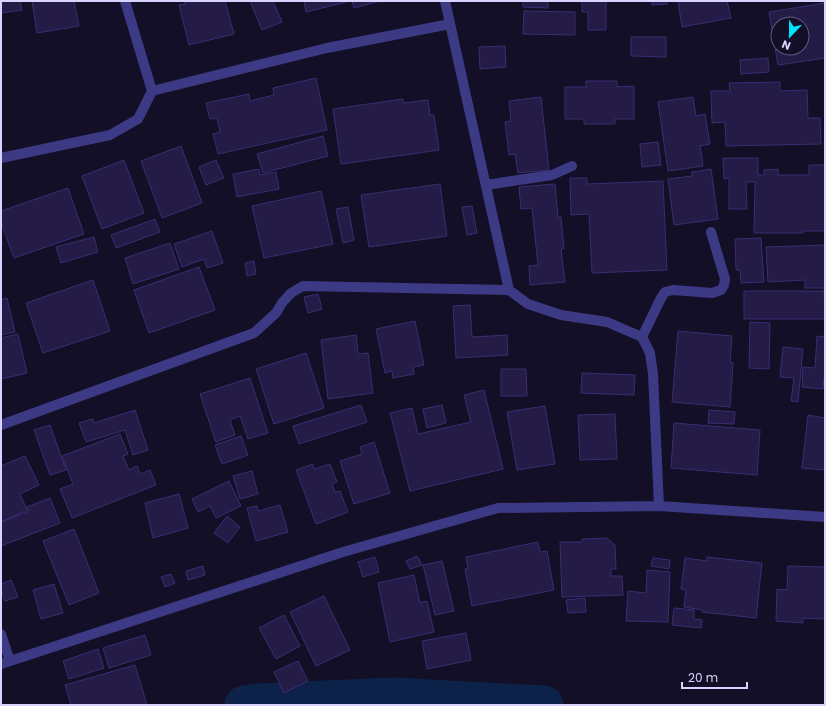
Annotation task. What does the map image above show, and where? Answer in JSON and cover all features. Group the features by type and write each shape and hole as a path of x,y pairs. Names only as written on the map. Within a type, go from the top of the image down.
{"street":[{"path":"1,158 110,135 138,119 152,91 125,1"},
{"path":"445,1 509,290"},
{"path":"152,91 327,48 450,24"},
{"path":"486,185 552,174 572,166"},
{"path":"642,337 665,292 673,290 712,293 721,290 725,279 711,232"},
{"path":"1,425 254,333 276,312 291,293 303,286 509,290 528,304 561,315 607,322 642,337 650,353 653,374 659,506"},
{"path":"1,634 6,662 343,552 498,508 659,506 825,517"}],"building":[{"path":"1,1 20,1 22,10 1,13"},
{"path":"32,1 74,1 79,26 37,33"},
{"path":"184,1 225,1 234,34 189,45 179,5 185,4"},
{"path":"250,1 273,1 282,22 262,30"},
{"path":"304,1 346,1 346,2 306,12"},
{"path":"352,1 380,1 354,8"},
{"path":"523,1 548,1 548,8 523,7"},
{"path":"582,1 606,1 606,30 588,30 588,12 582,12"},
{"path":"652,1 667,1 667,4 652,5"},
{"path":"678,1 727,1 731,18 682,27"},
{"path":"825,3 825,58 778,65 776,56 810,56 810,16 770,16 770,18 769,12"},
{"path":"524,11 575,12 575,35 523,34"},
{"path":"631,37 666,37 666,57 631,56"},
{"path":"505,46 506,67 480,69 479,47"},
{"path":"768,58 769,72 741,74 740,60"},
{"path":"316,78 327,130 218,154 213,134 220,132 217,118 210,119 206,103 249,94 250,101 274,95 273,88"},
{"path":"586,81 617,81 617,87 634,86 634,119 615,119 615,124 584,124 584,119 565,119 565,87 586,87"},
{"path":"780,82 780,91 807,90 808,118 820,118 821,144 726,146 725,122 712,123 711,91 730,91 729,83"},
{"path":"541,97 549,170 518,173 515,154 509,155 505,122 511,121 509,101"},
{"path":"693,97 696,116 705,114 710,144 700,146 703,166 668,171 658,102"},
{"path":"403,99 403,103 428,100 430,115 434,115 439,150 341,164 333,109"},
{"path":"323,136 328,156 263,173 257,154"},
{"path":"658,142 661,165 642,167 640,144"},
{"path":"181,146 202,203 162,218 141,161"},
{"path":"723,158 758,158 758,175 764,175 764,170 778,169 778,175 809,175 809,165 825,165 825,231 803,231 803,233 754,233 755,182 746,182 747,209 729,209 729,178 724,179"},
{"path":"124,160 144,213 102,229 82,176"},
{"path":"216,160 224,178 206,185 199,167"},
{"path":"259,169 260,175 276,172 279,189 237,197 233,174"},
{"path":"711,169 718,219 674,225 668,179 692,176 692,172"},
{"path":"570,178 587,178 587,184 663,181 667,270 592,273 589,214 571,215"},
{"path":"440,184 447,236 369,247 361,195"},
{"path":"555,184 558,217 561,217 564,249 561,249 565,282 530,285 529,266 538,265 532,208 521,209 519,187"},
{"path":"68,188 84,234 14,258 1,222 1,211"},
{"path":"321,191 333,244 264,258 252,206"},
{"path":"472,206 477,233 467,235 462,207"},
{"path":"348,207 354,240 343,243 336,209"},
{"path":"155,219 160,232 116,248 111,235"},
{"path":"212,231 223,263 207,268 204,259 182,267 174,244"},
{"path":"94,237 98,252 61,263 56,247"},
{"path":"761,238 764,282 741,283 740,270 736,270 735,239"},
{"path":"170,243 179,269 133,284 125,258"},
{"path":"825,245 825,288 805,288 805,280 768,282 766,247"},
{"path":"254,261 256,274 247,276 245,263"},
{"path":"199,267 215,310 149,333 134,290"},
{"path":"93,280 110,331 43,353 26,303"},
{"path":"744,291 824,291 825,319 744,319"},
{"path":"318,294 322,309 308,313 304,297"},
{"path":"7,298 15,332 1,335 1,300"},
{"path":"470,305 472,337 507,335 508,355 456,358 453,306"},
{"path":"415,321 424,365 413,367 414,374 393,378 392,371 385,373 376,329"},
{"path":"750,322 770,323 769,369 749,368"},
{"path":"678,331 732,336 730,362 733,363 730,407 672,402"},
{"path":"18,334 27,373 1,379 1,338"},
{"path":"356,335 358,354 368,353 373,393 328,399 321,340"},
{"path":"817,336 825,337 825,378 823,389 802,387 803,367 815,368"},
{"path":"783,347 803,349 798,402 791,401 794,378 780,377"},
{"path":"306,353 324,408 274,424 256,369"},
{"path":"501,369 526,369 527,396 501,396"},
{"path":"582,373 635,375 634,395 581,393"},
{"path":"250,378 268,433 248,439 240,416 230,420 235,435 216,442 200,394"},
{"path":"484,390 503,469 410,491 390,413 412,408 418,434 471,422 464,395"},
{"path":"361,405 367,422 299,444 293,426"},
{"path":"442,405 446,423 427,428 423,409"},
{"path":"545,406 555,464 517,470 507,412"},
{"path":"135,410 148,450 133,455 125,430 86,442 79,423 93,419 94,423"},
{"path":"709,410 735,412 734,424 708,423"},
{"path":"615,414 617,459 580,460 578,415"},
{"path":"808,415 825,418 825,470 802,468"},
{"path":"674,423 760,430 757,475 671,468"},
{"path":"50,425 66,470 50,475 34,430"},
{"path":"120,434 128,454 123,456 129,470 137,466 140,474 150,470 156,485 72,518 60,489 73,484 62,456"},
{"path":"241,436 248,455 222,464 215,445"},
{"path":"374,442 390,493 354,504 340,461 362,454 360,447"},
{"path":"25,456 39,485 20,494 27,510 1,522 1,466"},
{"path":"313,464 314,469 330,464 337,482 332,484 335,492 340,491 348,512 316,524 296,470"},
{"path":"252,471 258,494 240,499 233,476"},
{"path":"229,481 241,506 216,518 210,506 198,512 192,499"},
{"path":"179,494 188,528 153,538 145,503"},
{"path":"50,498 60,523 1,546 1,522 29,511 27,507"},
{"path":"280,505 288,532 256,541 247,508 257,506 258,511"},
{"path":"227,516 240,527 228,543 214,533"},
{"path":"74,529 99,593 69,605 43,541"},
{"path":"607,538 615,545 616,569 611,569 611,576 622,576 623,595 562,597 560,542 582,542 582,539"},
{"path":"538,542 540,552 547,551 554,590 472,606 465,569 468,568 466,557"},
{"path":"417,556 422,565 410,569 406,561"},
{"path":"375,557 379,572 363,577 358,562"},
{"path":"707,557 762,563 756,618 702,612 702,610 684,607 686,590 681,589 685,558 707,561"},
{"path":"653,558 670,560 669,569 651,566"},
{"path":"442,561 454,611 435,615 423,565"},
{"path":"203,566 205,575 188,580 186,571"},
{"path":"788,566 825,567 825,619 803,618 803,623 776,621 777,589 787,590"},
{"path":"647,570 670,572 668,622 626,621 628,591 646,593"},
{"path":"171,574 175,583 165,587 161,577"},
{"path":"414,575 420,603 427,601 434,632 390,642 378,583"},
{"path":"11,580 18,597 5,601 1,590 1,584"},
{"path":"54,584 63,613 41,619 33,590"},
{"path":"324,596 350,650 316,666 290,612"},
{"path":"585,598 586,612 568,613 566,600"},
{"path":"674,608 694,610 694,619 702,620 701,628 672,625"},
{"path":"284,615 300,646 276,659 259,628"},
{"path":"466,633 471,660 427,669 422,641"},
{"path":"145,635 151,655 109,668 103,648"},
{"path":"98,649 104,668 69,679 63,661"},
{"path":"298,661 308,681 284,693 274,672"},
{"path":"135,665 147,705 71,705 65,685"}],"waterway":[{"path":"244,705 258,703 393,697 544,705"}]}
